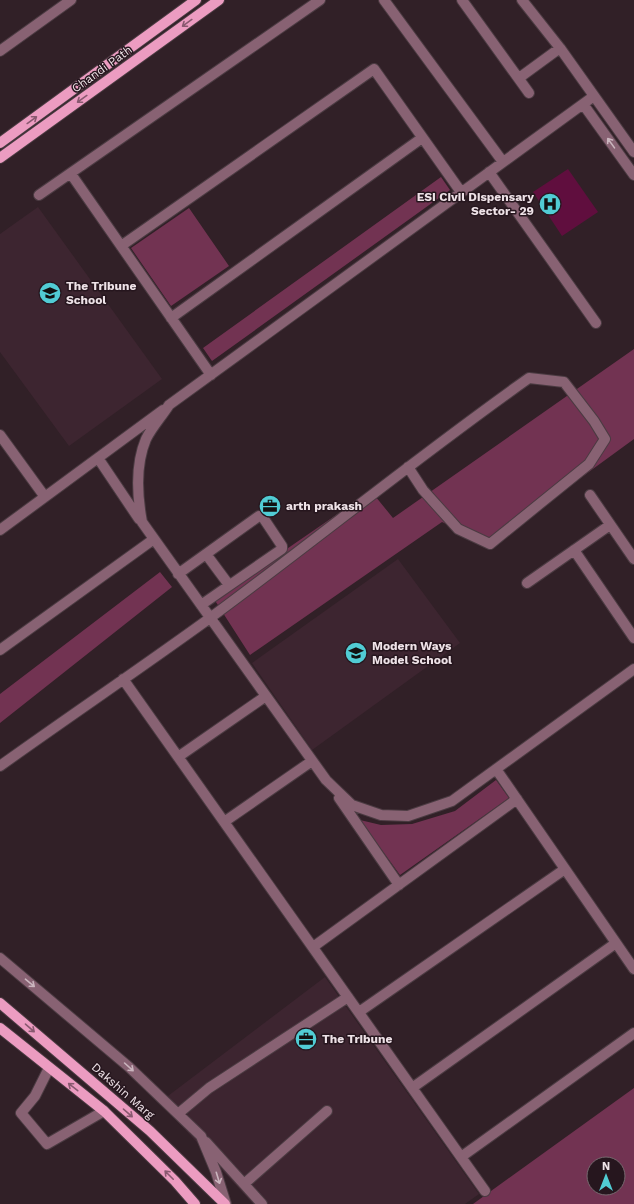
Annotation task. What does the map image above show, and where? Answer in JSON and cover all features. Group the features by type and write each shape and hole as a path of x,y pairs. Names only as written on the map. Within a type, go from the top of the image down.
{"main road":[{"name":"Chandi Path","path":"0,143 196,0"},
{"name":"Chandi Path","path":"0,158 219,0"},
{"name":"Dakshin Marg","path":"0,1003 150,1131 225,1204"},
{"path":"1,1031 104,1111 175,1181 195,1204"}],"street":[{"path":"0,51 72,0"},
{"path":"40,196 320,0"},
{"path":"384,0 503,162"},
{"path":"462,0 530,93"},
{"path":"522,0 560,48 634,152"},
{"path":"519,78 560,48"},
{"path":"121,246 374,69 461,192"},
{"path":"0,530 169,405 594,96"},
{"path":"583,104 633,172"},
{"path":"171,318 422,138"},
{"path":"489,172 596,323"},
{"path":"71,174 211,375"},
{"path":"0,766 210,618 408,467 529,378 564,382 594,421 605,440 589,464 490,544 458,529 422,490 408,467"},
{"path":"142,522 137,498 138,469 146,439 169,405"},
{"path":"0,435 45,497"},
{"path":"98,458 178,574 326,780 399,885"},
{"path":"590,496 634,559"},
{"path":"178,574 259,516 262,516 282,546 282,549 201,605"},
{"path":"527,583 610,524"},
{"path":"0,650 154,539"},
{"path":"574,550 634,638"},
{"path":"206,554 229,585"},
{"path":"326,780 352,805 381,815 408,816 452,801 634,669"},
{"path":"123,679 485,1191"},
{"path":"178,757 266,696"},
{"path":"224,822 312,761"},
{"path":"496,769 634,969"},
{"path":"313,947 517,799"},
{"path":"358,1012 565,870"},
{"path":"412,1088 616,943"},
{"path":"0,958 129,1067 179,1113 262,1204"},
{"path":"179,1113 209,1088 348,997"},
{"path":"461,1157 634,1033"},
{"path":"49,1068 35,1096 21,1113 47,1144 104,1111"},
{"path":"244,1184 327,1110"},
{"path":"201,1136 216,1172 225,1204"}],"shaded area":[{"path":"441,177 450,190 212,361 203,348"},
{"name":"The Tribune School","path":"38,207 162,379 69,446 0,352 0,234"},
{"path":"189,208 229,266 171,306 131,248"},
{"path":"634,349 634,439 490,544 442,522 250,655 214,599 371,491 393,518"},
{"name":"Modern Ways Model School","path":"398,559 460,643 312,750 252,663"},
{"path":"160,572 172,587 0,723 0,694"},
{"path":"496,780 509,798 400,875 360,820 381,825 412,824 455,811"},
{"name":"The Tribune","path":"325,977 479,1194 465,1204 253,1204 160,1102"},
{"path":"634,1088 634,1204 473,1204"}],"building":[{"path":"568,169 598,212 562,236 533,192"}],"place":[{"name":"ESI Civil Dispensary Sector- 29","path":"550,204"},
{"name":"The Tribune School","path":"50,293"},
{"name":"arth prakash","path":"270,506"},
{"name":"Modern Ways Model School","path":"356,653"},
{"name":"The Tribune","path":"306,1039"}]}
